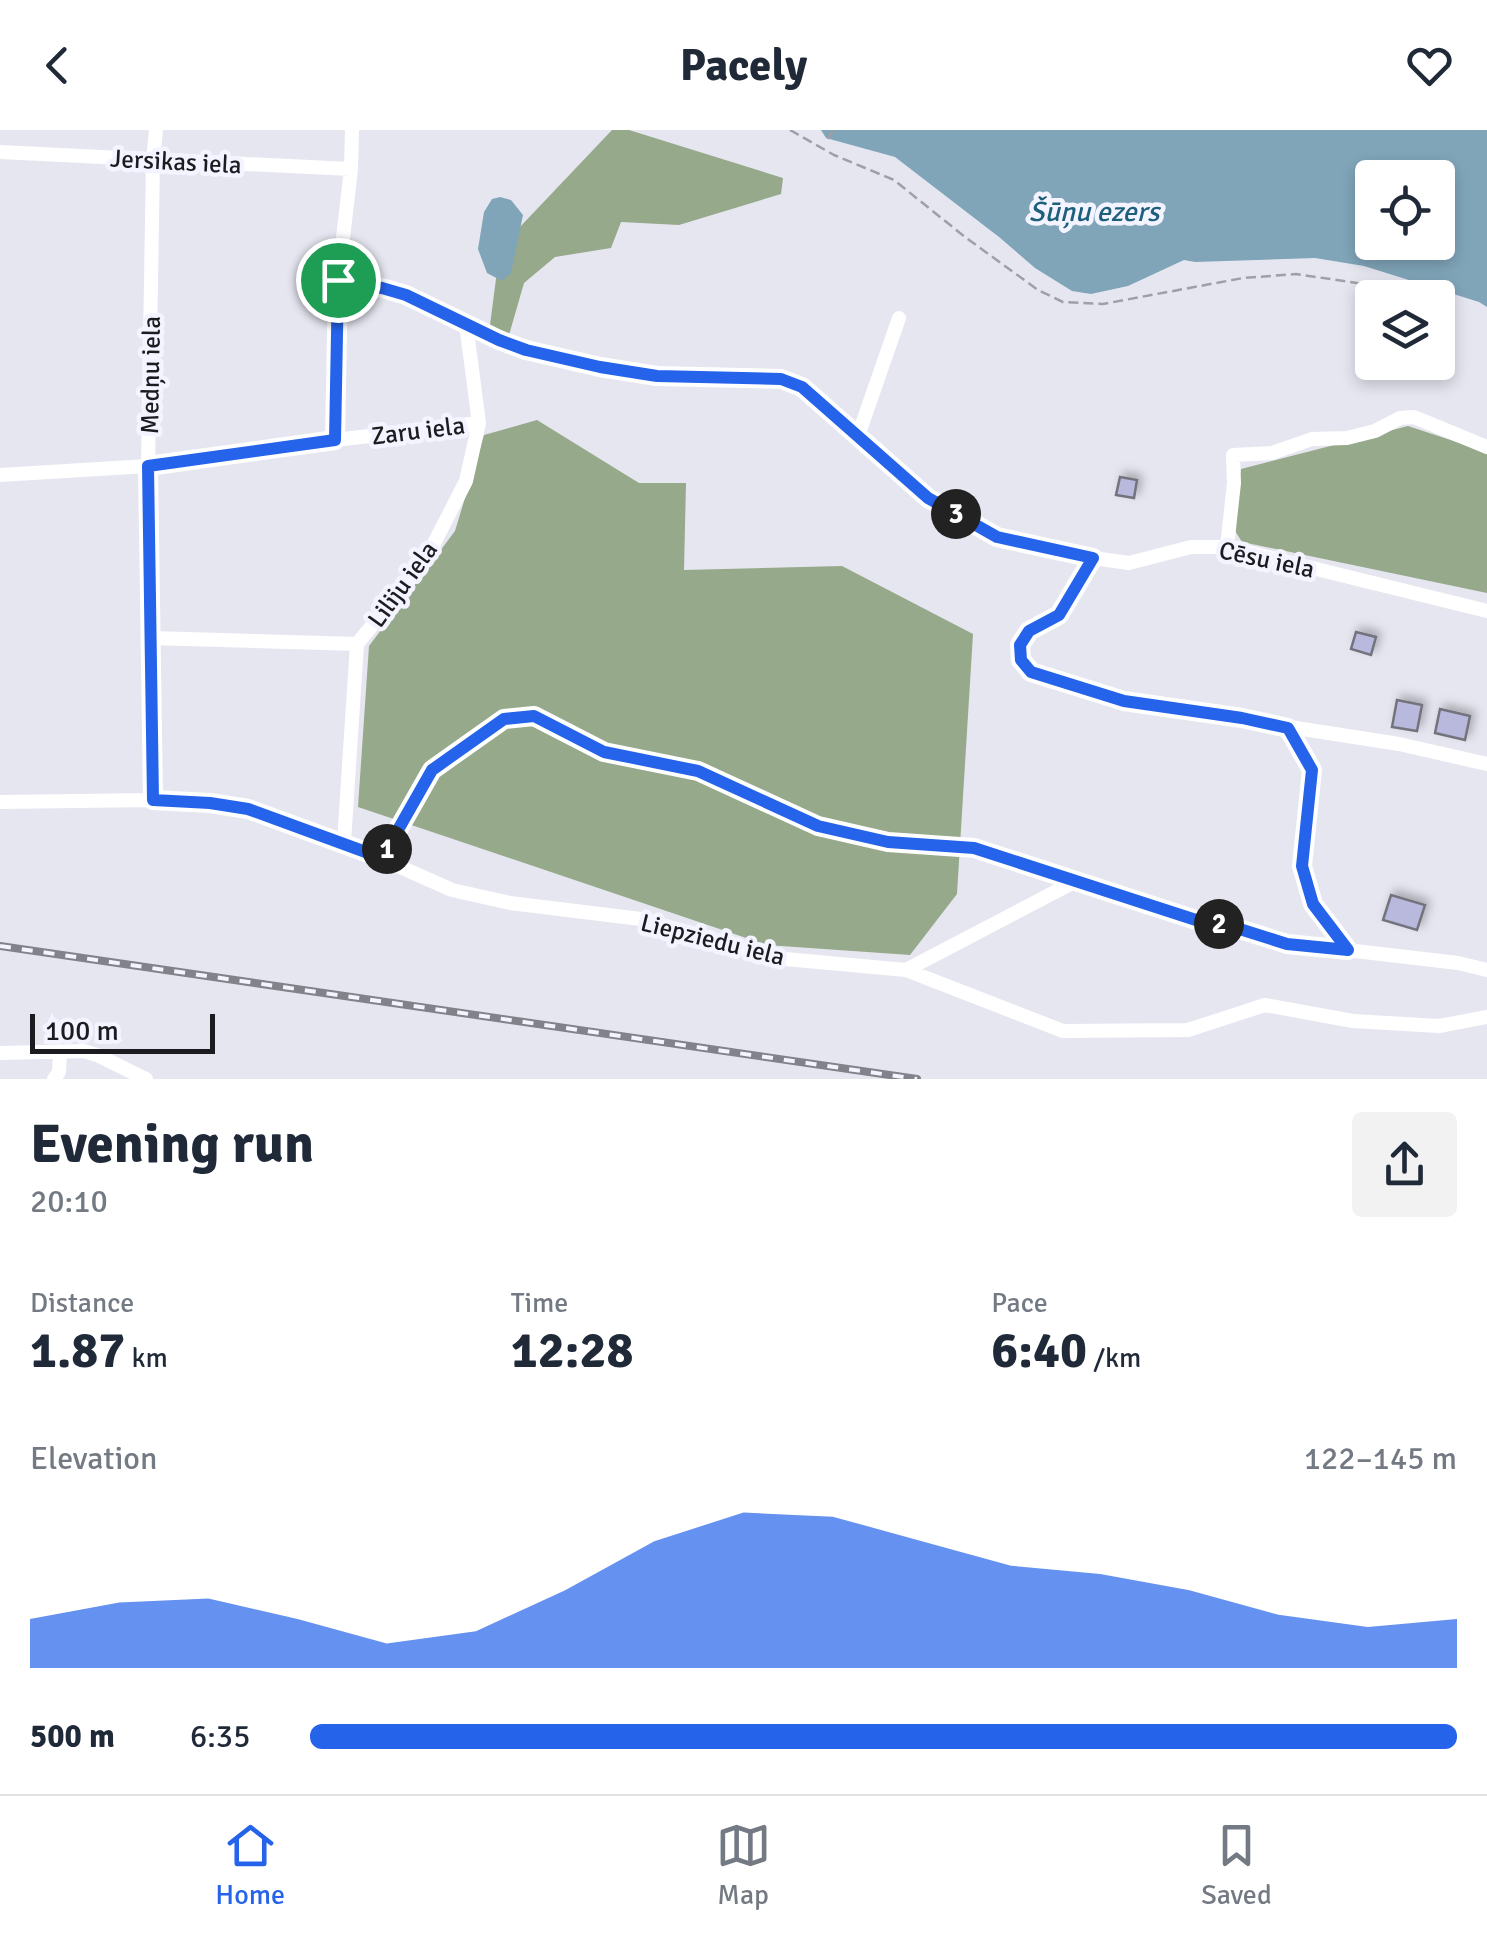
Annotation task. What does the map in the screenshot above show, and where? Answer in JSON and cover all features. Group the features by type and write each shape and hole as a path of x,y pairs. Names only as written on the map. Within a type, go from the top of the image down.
{"street":[{"name":"Medņu iela","path":"153,800 148,466 156,130"},
{"path":"335,440 338,280 352,130"},
{"name":"Jersikas iela","path":"0,152 351,169"},
{"name":"Cēsu iela","path":"338,280 406,295 526,350 657,376 781,379 802,387 928,498 997,537 1128,563 1191,547 1227,547 1487,611"},
{"path":"858,436 899,318"},
{"name":"Liliju iela","path":"151,638 357,644 426,561 466,481 478,423 466,324"},
{"path":"1227,547 1233,455 1272,453 1312,439 1347,438 1375,431 1400,418 1414,417 1487,447"},
{"name":"Zaru iela","path":"0,475 148,466 478,423"},
{"path":"1093,558 1059,615 1029,631 1020,645 1021,660 1031,672 1124,701 1399,744 1487,764"},
{"path":"344,842 357,644"},
{"path":"1288,728 1312,770 1302,866 1313,904 1348,950"},
{"name":"Liepziedu iela","path":"0,802 153,800 248,809 344,842 452,890 510,903 641,918 774,958 906,970 1064,1030 1188,1030 1265,1005 1352,1021 1439,1026 1487,1017"},
{"path":"974,848 1199,921 1227,925 1287,944 1458,963 1487,970"},
{"path":"906,970 1076,881"},
{"path":"0,1053 83,1051 98,1054 146,1079"},
{"path":"54,1079 59,1072 60,1053"}],"path":[{"path":"790,130 834,155 894,180 1038,290 1063,302 1103,304 1242,278 1296,274 1355,283"},
{"path":"828,139 832,130"},
{"path":"382,858 432,770 504,719 534,716 604,752 698,771 818,826 888,842 974,848"}],"green space":[{"path":"612,130 629,130 783,178 781,194 679,225 621,222 611,248 555,257 524,283 509,335 490,325 500,248"},
{"path":"537,420 639,483 686,483 684,570 842,566 973,634 957,894 910,955 767,945 358,807 369,646 455,531 484,435"},
{"path":"1408,426 1487,452 1487,593 1242,542 1232,526 1241,469"}],"water":[{"name":"Šūņu ezers","path":"821,130 1487,130 1487,307 1455,294 1455,280 1409,280 1364,266 1315,258 1184,260 1128,286 1091,294 1072,291 1035,268 895,157 826,138"},
{"path":"492,199 511,200 523,215 511,273 502,281 487,273 478,249 484,212"}],"building":[{"path":"1120,477 1137,480 1134,498 1116,495"},
{"path":"1356,632 1376,637 1371,655 1351,649"},
{"path":"1397,700 1422,705 1417,731 1392,727"},
{"path":"1440,709 1470,716 1465,740 1435,733"},
{"path":"1391,895 1425,905 1417,930 1383,920"}],"railway":[{"path":"0,946 917,1079"}],"route":[{"path":"338,280 406,295 499,340 600,367 657,376 781,379 802,387 928,498 997,537 1093,558 1059,615 1029,631 1020,645 1021,660 1031,672 1124,701 1288,728 1312,770 1302,866 1313,904 1348,950 1287,944 1227,925 1199,921 974,848 888,842 818,826 698,771 604,752 534,716 504,719 432,770 382,858 248,809 153,800 148,466 335,440 338,280"}]}
